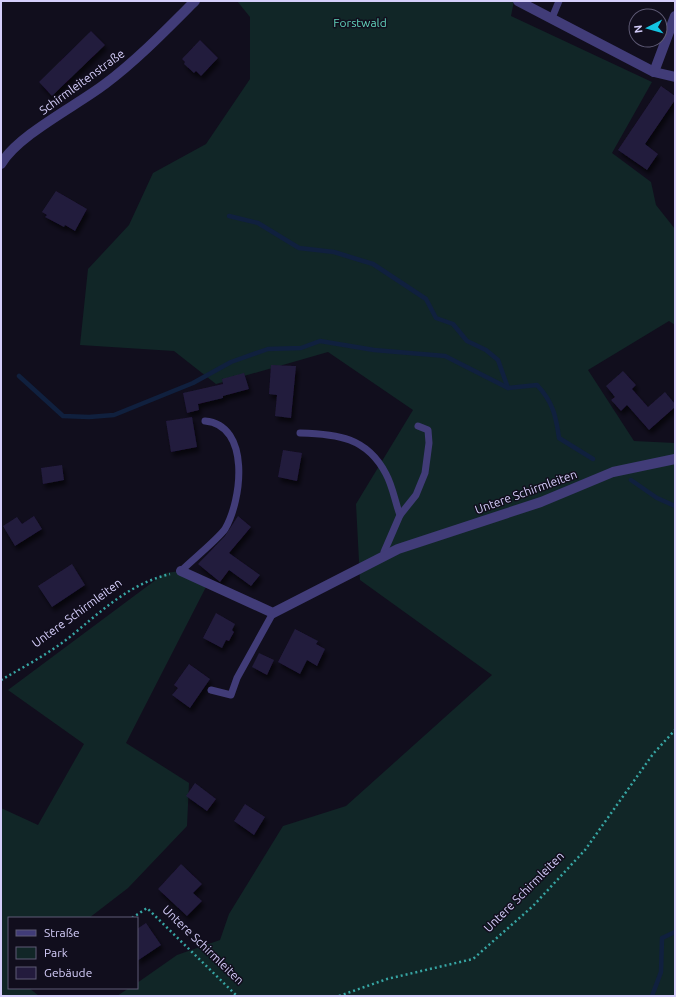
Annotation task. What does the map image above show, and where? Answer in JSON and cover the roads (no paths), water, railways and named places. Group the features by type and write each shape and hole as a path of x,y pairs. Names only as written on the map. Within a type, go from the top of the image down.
{"street":[{"name":"Schirmleitenstraße","path":"1,164 5,157 19,143 104,85 132,62 195,1"},
{"path":"518,1 654,72 675,77"},
{"path":"654,72 675,16"},
{"name":"Untere Schirmleiten","path":"273,613 398,549 541,502 614,472 675,459"},
{"path":"180,571 273,613"}],"lane":[{"path":"552,18 559,1"},
{"path":"180,571 224,530 236,499 238,466 236,445 229,433 214,422 205,421"},
{"path":"387,555 384,552 400,515 416,495 425,473 429,443 428,430 418,426"},
{"path":"300,433 326,434 349,438 370,451 386,474 400,515"},
{"path":"211,690 231,695 237,678 273,613"}],"waterway":[{"path":"229,216 258,223 299,248 334,252 373,264 426,299 436,318 453,324 467,341 486,350 498,360 508,388"},
{"path":"19,376 63,416 89,417 114,415 193,383 231,362 268,349 301,348 320,341 374,350 445,356 508,388 537,385 547,397 553,410 559,438 593,459"},
{"path":"631,480 657,498 675,506"},
{"path":"652,996 661,972 662,938 675,932"}],"park label":[{"name":"Forstwald","path":"360,23"}]}
